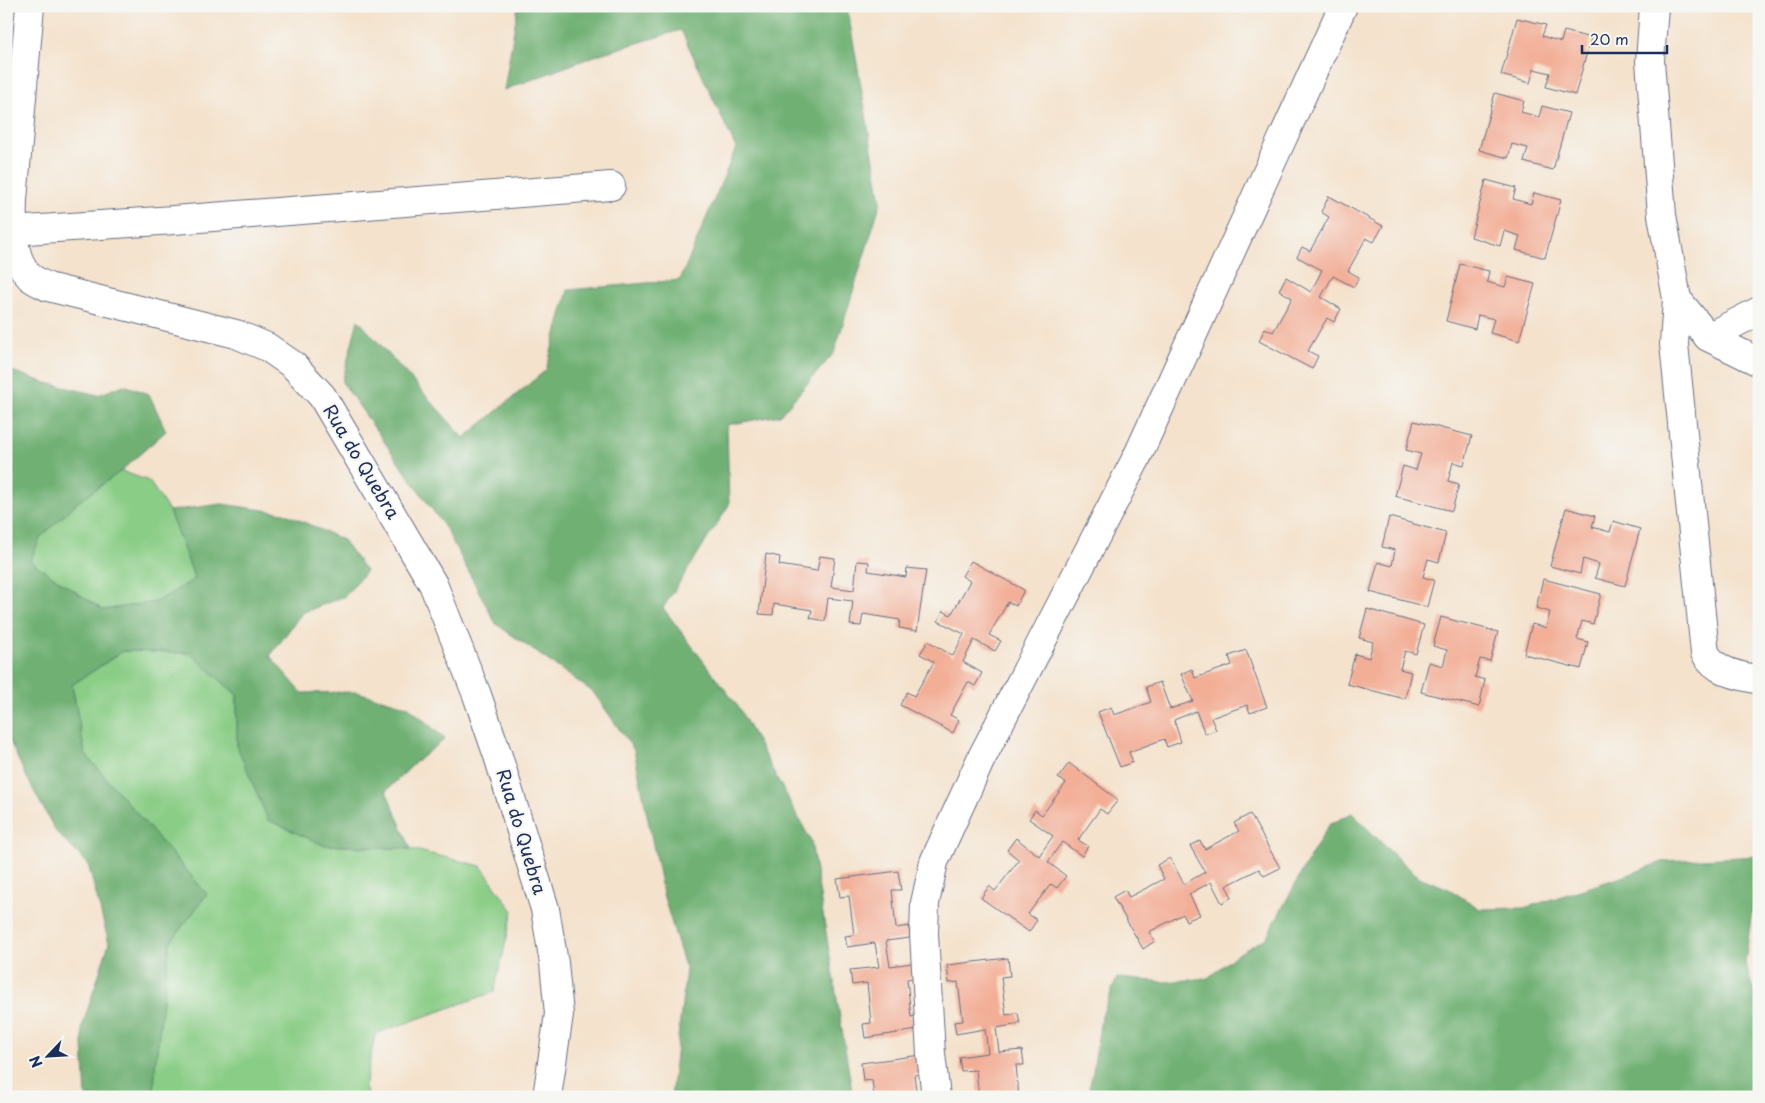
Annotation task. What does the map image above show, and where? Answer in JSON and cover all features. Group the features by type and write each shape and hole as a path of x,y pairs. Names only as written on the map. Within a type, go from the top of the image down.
{"street":[{"name":"Rua do Quebra","path":"30,6 13,200 12,230 21,265 32,278 48,287 236,334 267,347 293,365 322,396 433,584 477,695 498,756 545,909 554,963 559,1014 547,1097"},
{"path":"936,1097 930,1054 924,934 925,903 934,862 981,759 1137,457 1343,6"},
{"path":"1654,6 1650,61 1662,215 1677,299 1674,344 1704,653 1710,662 1719,669 1759,680"},
{"path":"12,230 174,220 610,186"},
{"path":"1677,299 1708,337 1759,362"},
{"path":"1708,337 1759,311"}],"green space":[{"path":"518,6 847,6 881,201 834,353 780,415 727,425 729,505 663,608 739,708 811,841 853,1097 671,1097 686,970 663,894 634,750 593,692 496,624 446,529 342,382 358,320 464,438 546,370 568,290 680,280 736,148 681,30 600,54 504,90"},
{"path":"12,371 43,382 98,395 124,385 149,394 166,431 121,471 77,503 41,537 30,561 103,610 156,602 195,579 169,511 222,504 284,513 343,540 366,571 345,596 302,613 270,656 302,693 357,692 409,707 445,739 417,761 386,791 411,849 323,845 268,820 237,746 237,695 190,653 123,651 72,685 85,754 207,894 170,943 155,1067 154,1097 86,1097 82,1027 109,943 88,864 56,832 24,772 6,733 6,410"},
{"path":"121,471 149,481 169,511 195,579 156,602 103,610 29,561 41,537 77,502"},
{"path":"123,651 190,653 237,695 237,746 323,845 411,849 481,866 513,911 494,992 375,1034 365,1088 369,1097 154,1097 155,1067 170,942 207,894 85,754 72,685"},
{"path":"1352,813 1419,877 1449,889 1480,909 1524,908 1625,876 1665,861 1759,856 1745,963 1759,1009 1759,1097 1087,1097 1093,1072 1101,1018 1117,978 1166,982 1208,978 1236,955 1266,938 1329,825"}],"building":[{"path":"1517,18 1546,25 1542,36 1561,42 1564,31 1591,38 1575,95 1546,87 1550,73 1534,69 1530,83 1501,75"},
{"path":"1495,93 1524,101 1521,112 1539,117 1542,106 1569,113 1553,170 1524,162 1528,148 1512,144 1508,158 1479,150"},
{"path":"1486,180 1516,188 1513,199 1531,204 1534,193 1561,200 1545,258 1516,250 1520,236 1504,231 1500,246 1471,237"},
{"path":"1329,196 1383,226 1374,242 1366,238 1348,271 1359,277 1354,287 1333,276 1321,297 1341,309 1334,322 1327,318 1308,351 1318,356 1312,369 1259,341 1265,328 1273,332 1292,298 1279,290 1286,277 1311,292 1322,270 1297,257 1302,247 1310,251 1329,217 1321,212"},
{"path":"1460,264 1489,271 1487,282 1505,287 1508,277 1535,284 1519,341 1490,333 1494,319 1478,315 1475,329 1446,321"},
{"path":"1414,421 1472,436 1464,465 1453,462 1448,481 1459,484 1452,511 1395,496 1403,466 1416,470 1421,454 1406,450"},
{"path":"1566,508 1595,516 1592,527 1610,532 1613,521 1640,529 1625,586 1595,578 1599,564 1583,559 1580,574 1550,566"},
{"path":"1389,517 1446,533 1439,562 1428,559 1423,577 1434,580 1427,607 1370,592 1378,562 1392,566 1395,550 1382,547"},
{"path":"766,554 780,557 779,565 817,571 820,556 835,558 831,587 854,590 857,561 869,562 868,571 906,577 907,568 926,570 917,631 899,628 900,620 863,614 861,626 850,625 853,601 828,598 825,621 810,618 812,610 774,604 773,615 759,614"},
{"path":"971,561 1024,590 1016,606 1008,602 989,635 1001,641 995,651 974,640 963,662 982,673 975,686 968,682 950,715 959,720 953,733 900,705 907,692 914,696 934,662 920,654 928,641 953,656 964,634 938,621 943,611 951,615 970,581 962,576"},
{"path":"1543,579 1601,594 1593,624 1582,621 1577,639 1588,642 1581,669 1524,654 1532,624 1546,628 1550,612 1536,608"},
{"path":"1367,609 1424,625 1416,654 1405,651 1400,669 1411,672 1405,699 1347,684 1355,654 1369,658 1373,642 1359,638"},
{"path":"1441,617 1498,632 1490,661 1480,659 1475,677 1485,680 1479,707 1421,692 1429,662 1443,666 1447,650 1433,646"},
{"path":"1246,650 1267,707 1250,713 1247,705 1211,718 1216,730 1205,734 1196,711 1174,720 1181,742 1167,747 1164,739 1129,752 1133,762 1120,767 1098,712 1111,707 1114,715 1151,702 1146,687 1160,682 1170,709 1193,701 1181,674 1192,669 1195,678 1232,665 1229,656"},
{"path":"1069,763 1118,800 1107,814 1100,809 1078,840 1088,846 1082,856 1062,842 1048,862 1066,876 1057,888 1051,884 1028,914 1037,920 1029,932 981,898 989,886 995,891 1019,860 1007,850 1016,838 1039,856 1053,836 1029,819 1035,810 1042,815 1066,783 1058,778"},
{"path":"1250,814 1280,868 1264,876 1259,869 1226,886 1232,897 1222,903 1211,882 1189,894 1200,915 1186,921 1183,914 1149,932 1155,941 1143,949 1113,897 1125,890 1129,897 1164,879 1157,865 1170,858 1184,884 1205,872 1190,846 1200,841 1205,849 1239,831 1234,823"},
{"path":"898,871 901,890 892,890 896,928 909,926 910,938 886,941 890,966 913,963 914,978 907,979 911,1017 922,1015 924,1029 865,1038 863,1024 871,1023 867,983 852,985 850,970 879,967 875,943 847,947 845,936 854,935 849,896 840,897 837,879"},
{"path":"1008,958 1010,976 1001,977 1006,1015 1018,1013 1020,1024 996,1028 999,1052 1022,1050 1024,1065 1016,1065 1019,1097 979,1097 976,1070 961,1071 959,1057 988,1053 985,1029 956,1034 954,1022 963,1021 958,982 949,983 947,965"},
{"path":"921,1055 924,1074 914,1075 917,1097 874,1097 872,1080 863,1081 861,1063"}]}
